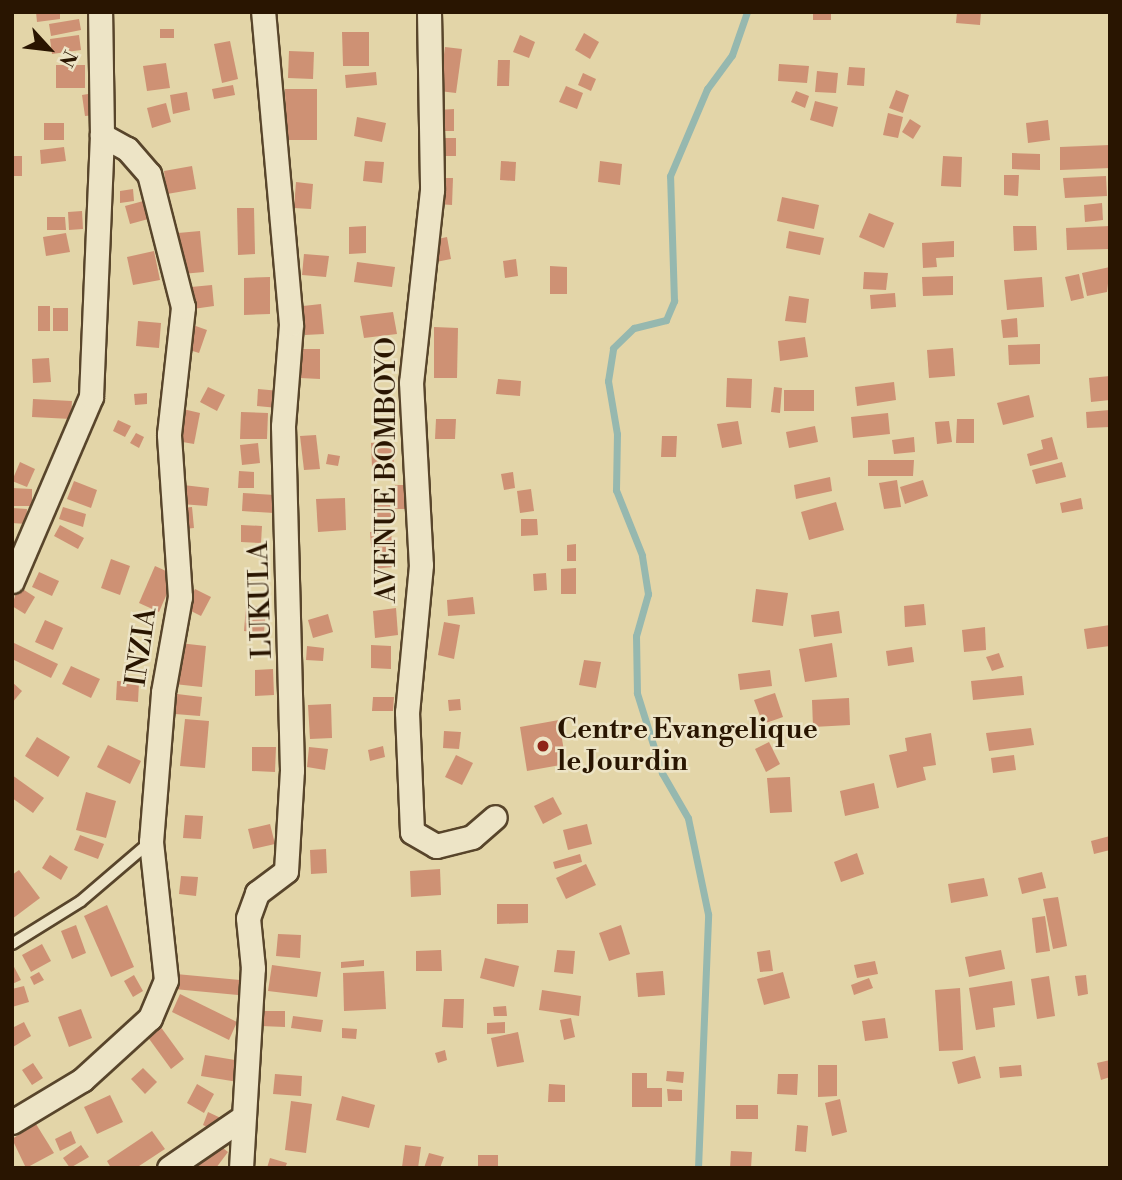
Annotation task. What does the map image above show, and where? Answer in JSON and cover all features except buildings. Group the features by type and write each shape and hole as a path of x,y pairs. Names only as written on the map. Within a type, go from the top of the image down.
{"street":[{"path":"12,581 90,397 102,135 100,12"},
{"name":"LUKULA","path":"242,1168 239,1120 248,1096 248,918 257,893 286,871 292,769 283,426 291,324 263,12"},
{"name":"AVENUE BOMBOYO","path":"429,12 432,190 411,382 421,565 407,712 412,832 436,846 472,837 495,817"},
{"name":"INZIA","path":"12,1122 82,1080 162,1000 166,947 151,842 163,692 180,597 169,434 183,307 149,174 127,149 102,135"},
{"path":"169,1168 239,1120"}],"lane":[{"path":"12,944 80,901 151,842"}],"waterway":[{"path":"698,1168 708,914 688,818 662,773 637,693 636,636 648,594 642,555 616,490 617,434 608,381 613,348 634,328 666,320 674,301 670,176 707,89 732,55 747,12"}],"place":[{"name":"Centre Evangelique le Jourdin","path":"543,746"}]}
